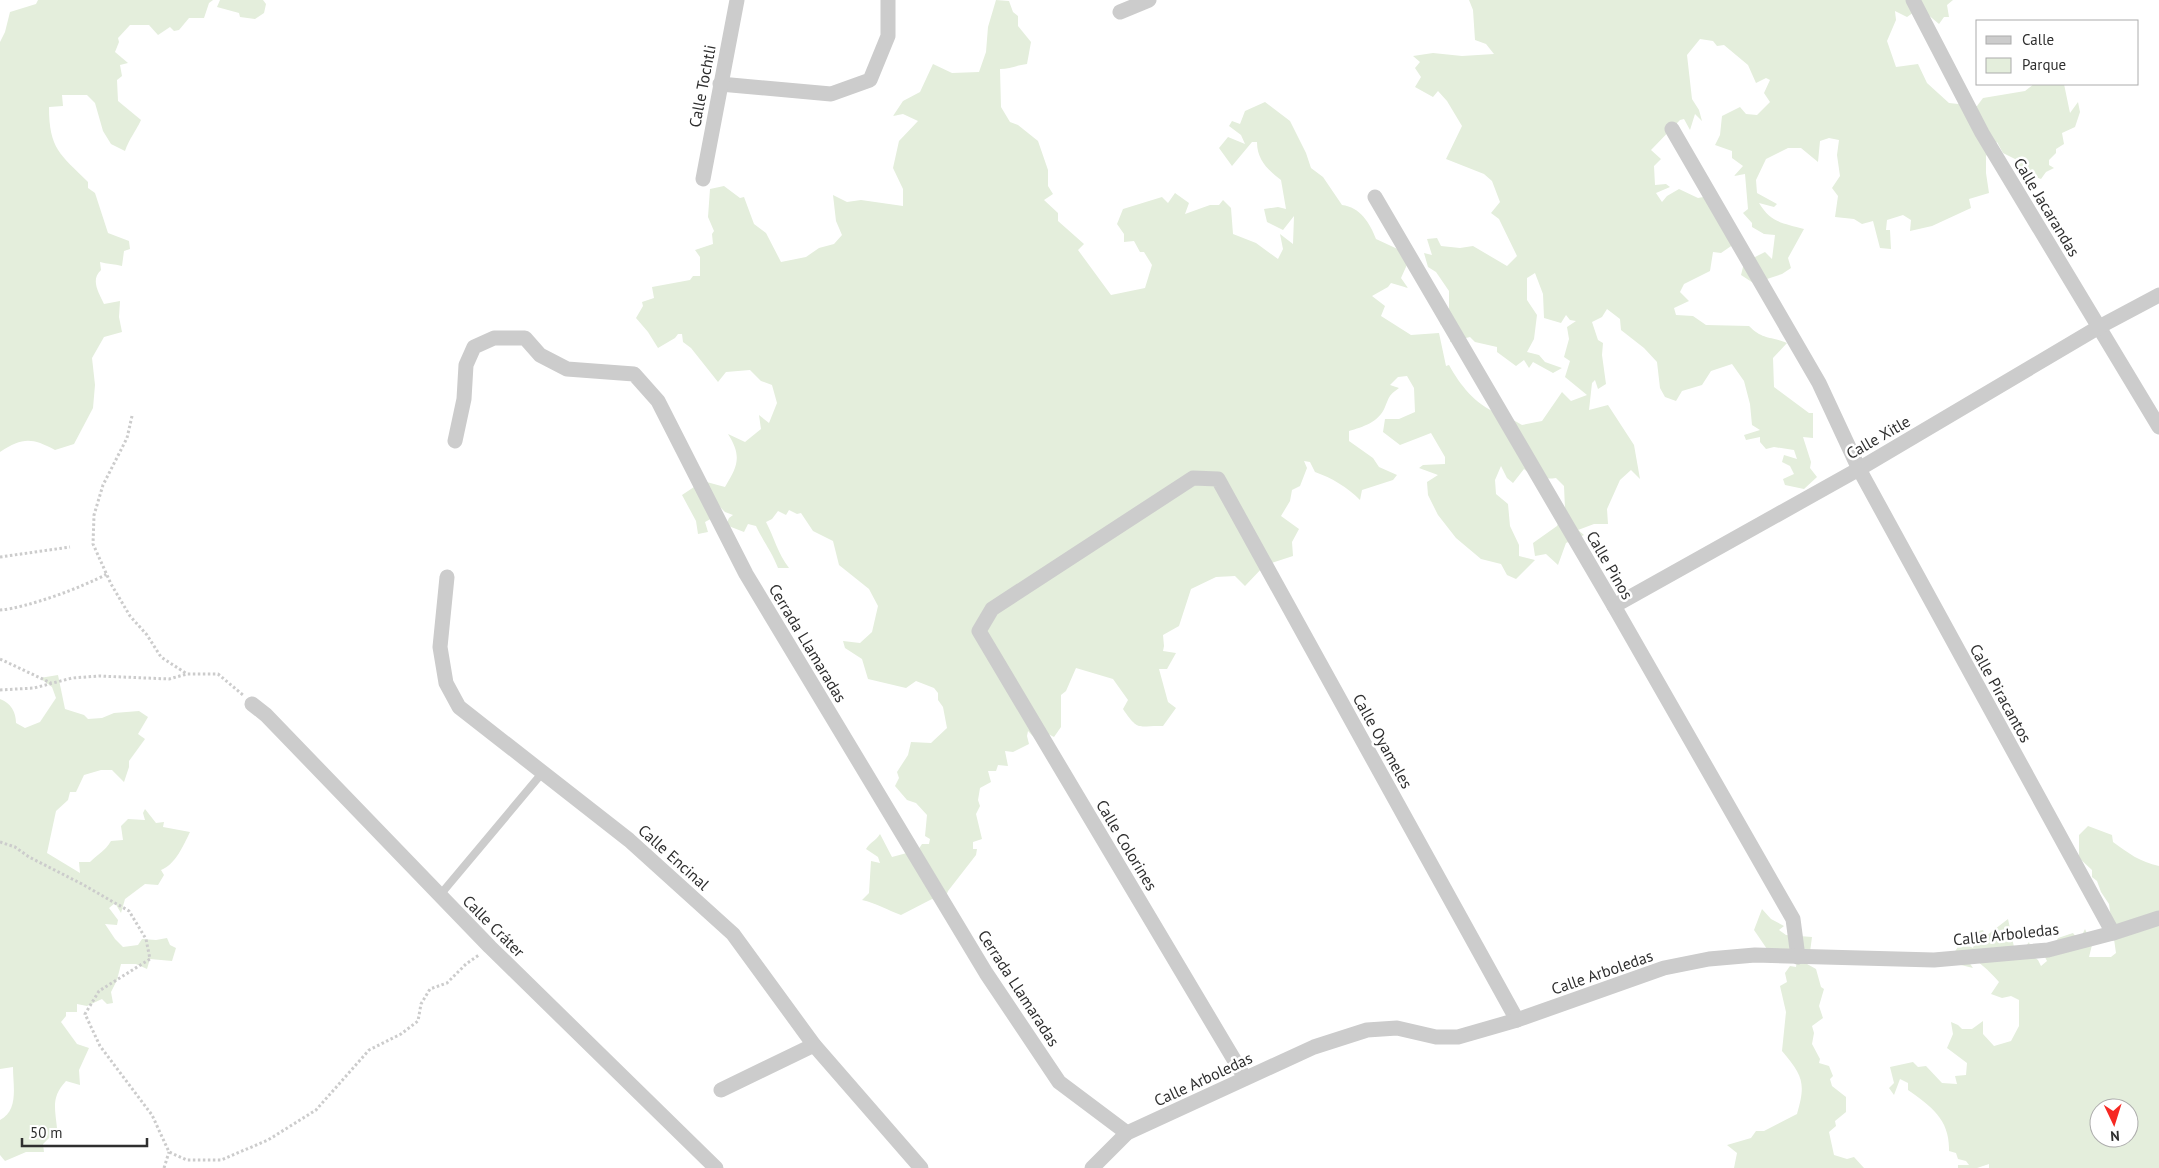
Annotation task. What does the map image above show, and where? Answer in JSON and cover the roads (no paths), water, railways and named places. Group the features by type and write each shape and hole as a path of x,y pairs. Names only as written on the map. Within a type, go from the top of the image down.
{"street":[{"name":"Calle Tochtli","path":"703,179 736,0"},
{"path":"720,84 831,94 870,80 888,36 888,0"},
{"path":"1120,12 1149,0"},
{"name":"Calle Jacarandas","path":"1913,0 1982,133 2159,426"},
{"name":"Calle Piracantos","path":"1672,129 1819,383 1859,469 2113,933"},
{"name":"Calle Pinos","path":"1376,197 1614,606 1793,919 1798,956"},
{"name":"Calle Xitle","path":"1614,606 1859,469 2099,327 2159,295"},
{"name":"Cerrada Llamaradas","path":"454,441 464,400 466,365 474,347 494,338 525,338 540,355 567,369 634,374 658,401 746,574 986,973 1059,1082 1127,1133"},
{"name":"Calle Oyameles","path":"979,631 992,609 1193,478 1218,479 1517,1020"},
{"name":"Calle Encinal","path":"448,577 440,647 446,683 460,707 629,840 734,934 814,1045 921,1168"},
{"name":"Calle Colorines","path":"979,631 1245,1078"},
{"name":"Calle Cráter","path":"252,704 266,715 490,947 716,1168"},
{"name":"Calle Arboledas","path":"1092,1168 1127,1133 1314,1047 1367,1030 1397,1028 1436,1037 1458,1037 1517,1020 1664,968 1708,959 1755,955 1934,960 2048,950 2113,933 2159,918"},
{"path":"721,1090 814,1045"}],"lane":[{"path":"440,895 543,772"}]}
